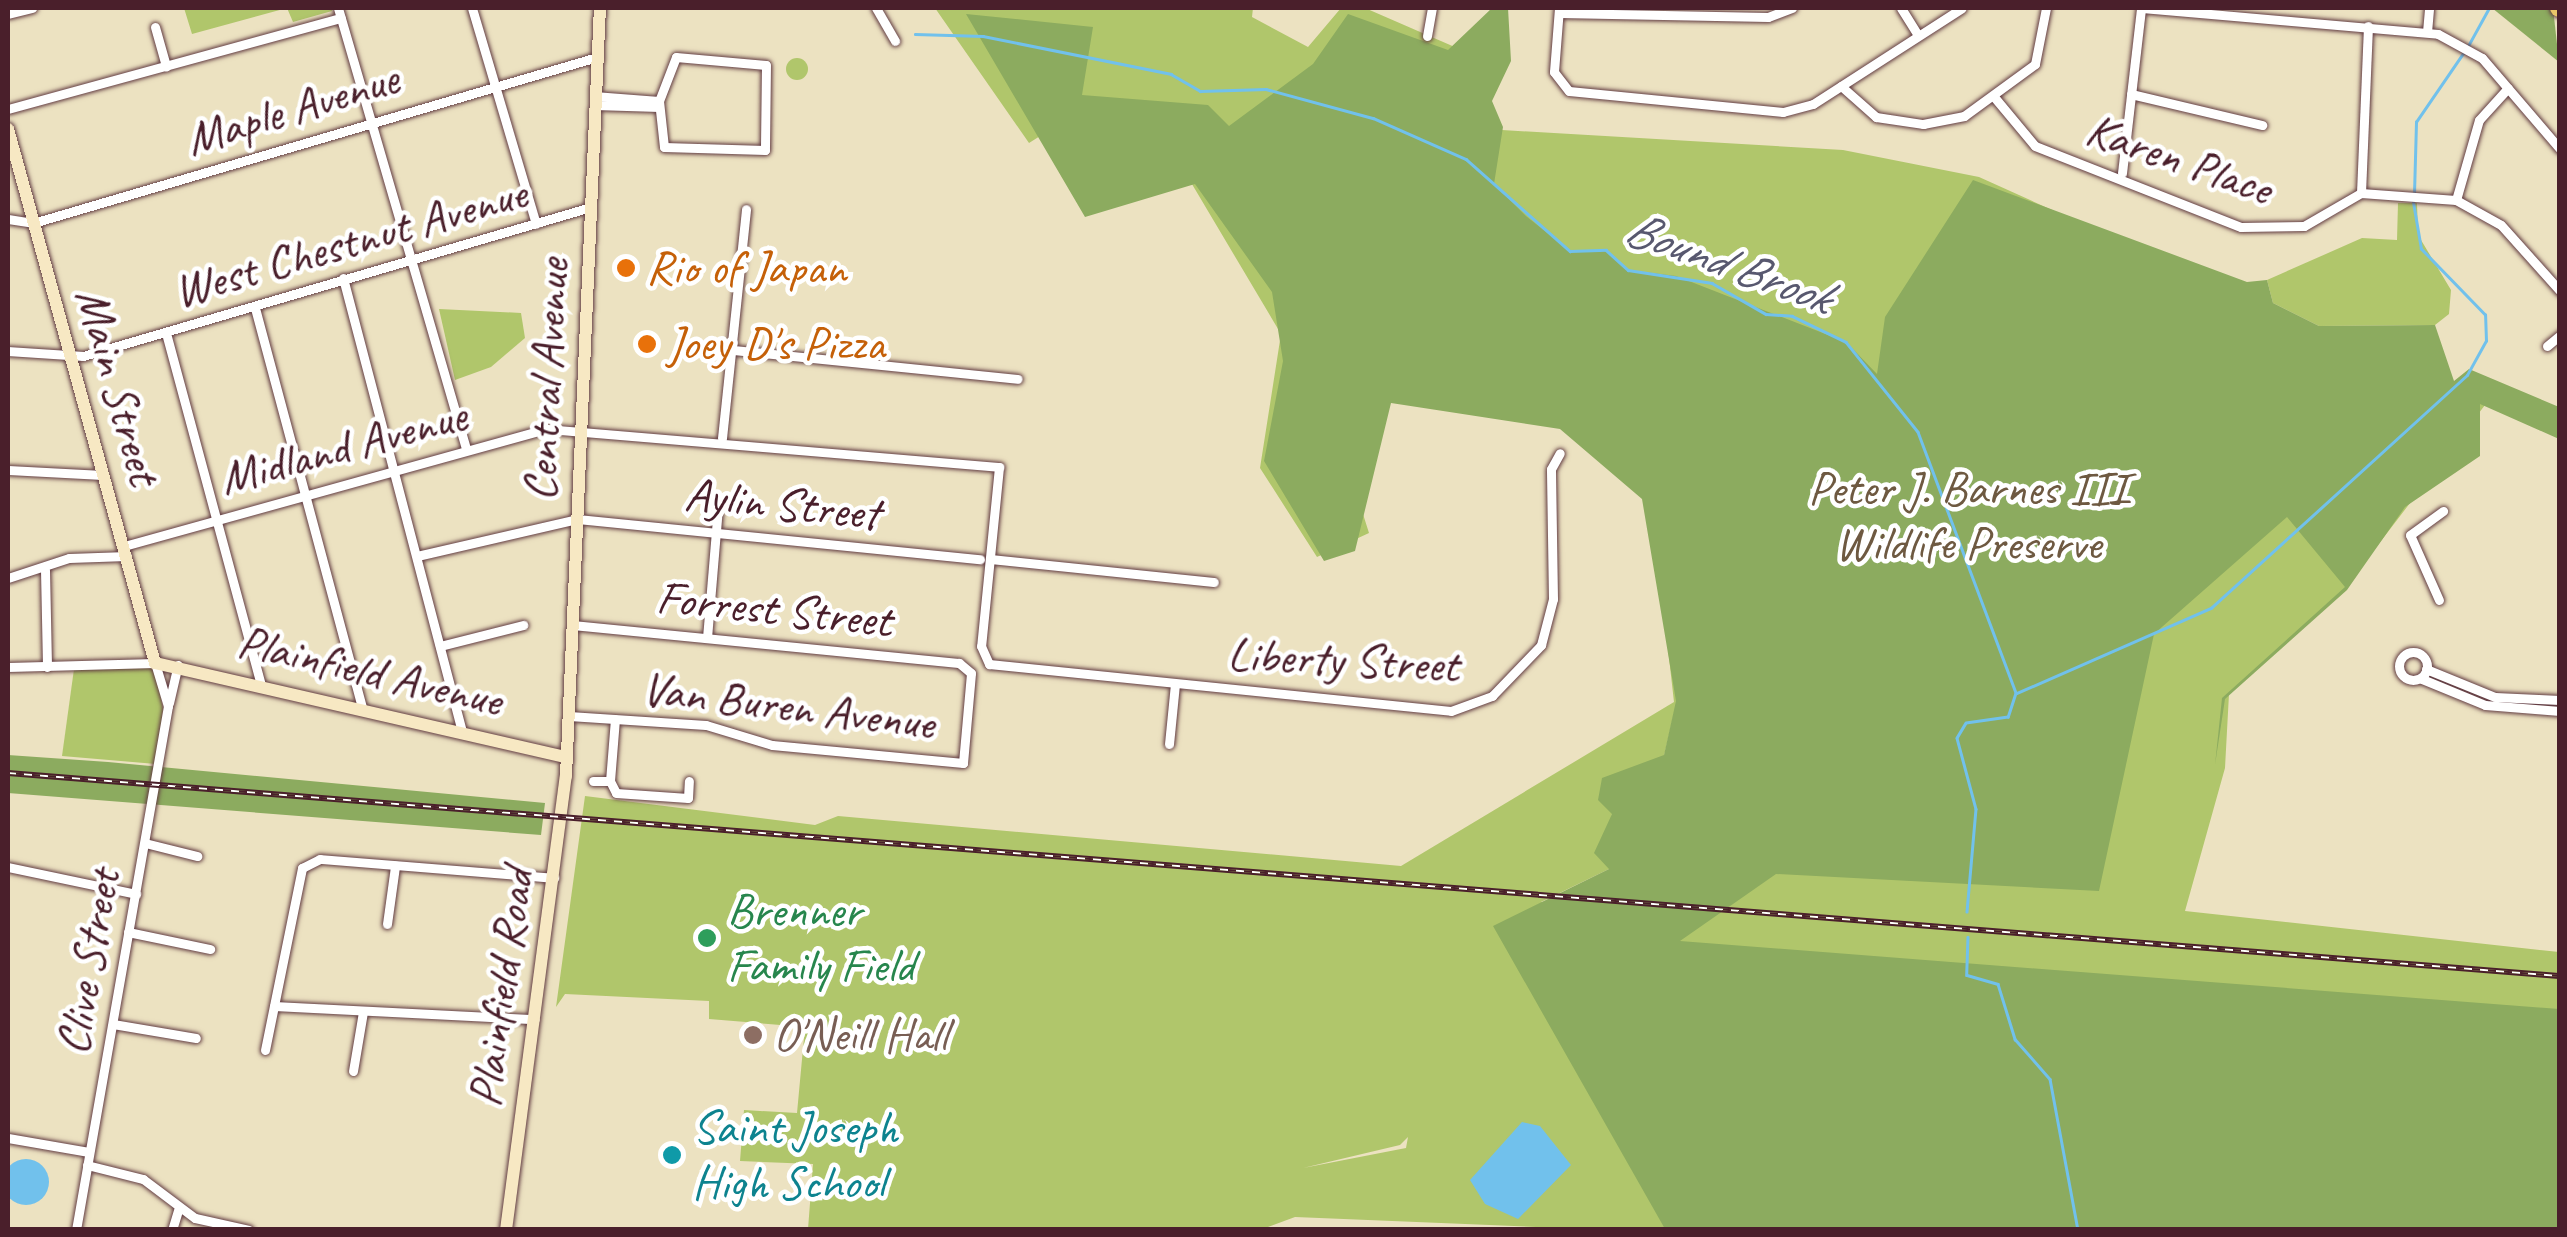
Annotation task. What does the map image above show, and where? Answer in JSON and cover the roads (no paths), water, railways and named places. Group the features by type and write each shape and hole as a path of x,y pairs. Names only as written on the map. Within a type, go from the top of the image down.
{"street":[{"path":"8,14 32,8"},
{"path":"472,8 536,224"},
{"name":"Central Avenue","path":"566,757 600,8"},
{"path":"876,8 895,41"},
{"path":"1427,36 1432,8"},
{"path":"1792,8 1768,17 1559,10 1554,72 1568,91 1784,112 1842,86 1962,8"},
{"path":"1901,8 1918,35"},
{"path":"1842,86 1860,107 1896,122 1944,122 1995,98 2035,64 2046,8"},
{"path":"2122,173 2141,8 2236,11 2427,32 2471,50 2560,148"},
{"path":"2427,32 2429,8"},
{"path":"8,109 340,13 466,448"},
{"path":"2368,26 2361,194 2456,200 2501,225 2560,291"},
{"path":"155,27 166,66"},
{"name":"Maple Avenue","path":"8,219 33,223 597,57"},
{"path":"676,57 759,61 770,71 768,144 758,155 671,152 659,104 676,57"},
{"path":"2456,200 2479,120 2508,88"},
{"path":"2131,94 2262,126"},
{"name":"Karen Place","path":"1995,98 2035,146 2122,173 2266,232 2316,222 2361,194"},
{"path":"594,101 659,104"},
{"name":"Main Street","path":"8,128 155,663"},
{"name":"West Chestnut Avenue","path":"8,352 70,356 166,333 591,208"},
{"path":"722,438 746,208"},
{"path":"343,278 462,729"},
{"path":"254,308 362,706"},
{"path":"166,333 261,684"},
{"path":"2547,346 2560,335"},
{"path":"734,350 1018,379"},
{"path":"584,426 1000,467 985,559"},
{"name":"Midland Avenue","path":"8,578 45,570 69,558 126,551 217,518 466,448 584,426"},
{"name":"Liberty Street","path":"985,559 985,660 1437,711 1492,696 1548,627 1552,469 1560,453"},
{"path":"8,470 103,475"},
{"path":"707,638 718,506"},
{"path":"2439,600 2410,535 2443,511"},
{"name":"Aylin Street","path":"417,556 577,519 1214,582"},
{"path":"45,570 48,667"},
{"name":"Forrest Street","path":"572,624 968,668"},
{"path":"440,646 523,625"},
{"path":"8,667 155,663"},
{"name":"Plainfield Avenue","path":"155,663 178,664 362,706 566,757"},
{"name":"Clive Street","path":"155,663 168,706"},
{"name":"Clive Street","path":"76,1230 178,664"},
{"name":"Van Buren Avenue","path":"568,716 963,763 968,668"},
{"path":"2560,700 2495,697 2424,674 2484,705 2560,710"},
{"path":"1169,744 1175,684"},
{"path":"616,719 610,781 616,793 688,798 689,781"},
{"name":"Plainfield Road","path":"506,1230 554,878 566,757"},
{"path":"593,781 610,781"},
{"path":"145,843 198,856"},
{"path":"265,1050 302,868 320,859 554,878"},
{"path":"388,924 395,866"},
{"path":"8,867 136,894"},
{"path":"128,932 210,948"},
{"path":"274,1006 535,1018"},
{"path":"352,1070 363,1012"},
{"path":"113,1024 196,1038"},
{"path":"8,1138 89,1152"},
{"path":"87,1165 143,1179 178,1210 250,1230"},
{"path":"172,1230 178,1210"}],"water":[{"path":"1522,1122 1540,1126 1571,1165 1518,1219 1485,1204 1470,1180"},
{"path":"26,1159 43,1165 49,1182 43,1199 26,1205 9,1199 3,1182 9,1165"}],"waterway":[{"path":"2468,46 2489,8"},
{"name":"Bound Brook","path":"915,34 983,36 1171,74 1200,91 1266,89 1373,118 1466,159 1570,251 1606,250 1628,270 1712,283 1766,314 1792,316 1846,342 1918,432 2016,693 2008,717 1966,723 1957,738 1976,809 1967,912"},
{"path":"2414,194 2416,122 2464,52"},
{"path":"2017,693 2211,608 2467,375 2486,341 2485,315 2421,249 2413,202"},
{"name":"Bound Brook","path":"1968,937 1967,975 1998,984 2015,1039 2050,1079 2078,1230"}],"railway":[{"path":"8,773 2560,976"}],"place":[{"name":"Rio of Japan","path":"626,268"},
{"name":"Joey D's Pizza","path":"647,344"},
{"name":"Brenner Family Field","path":"707,938"},
{"name":"O'Neill Hall","path":"753,1035"},
{"name":"Saint Joseph High School","path":"672,1155"}],"park label":[{"name":"Peter J. Barnes III Wildlife Preserve","path":"1968,516"}]}
